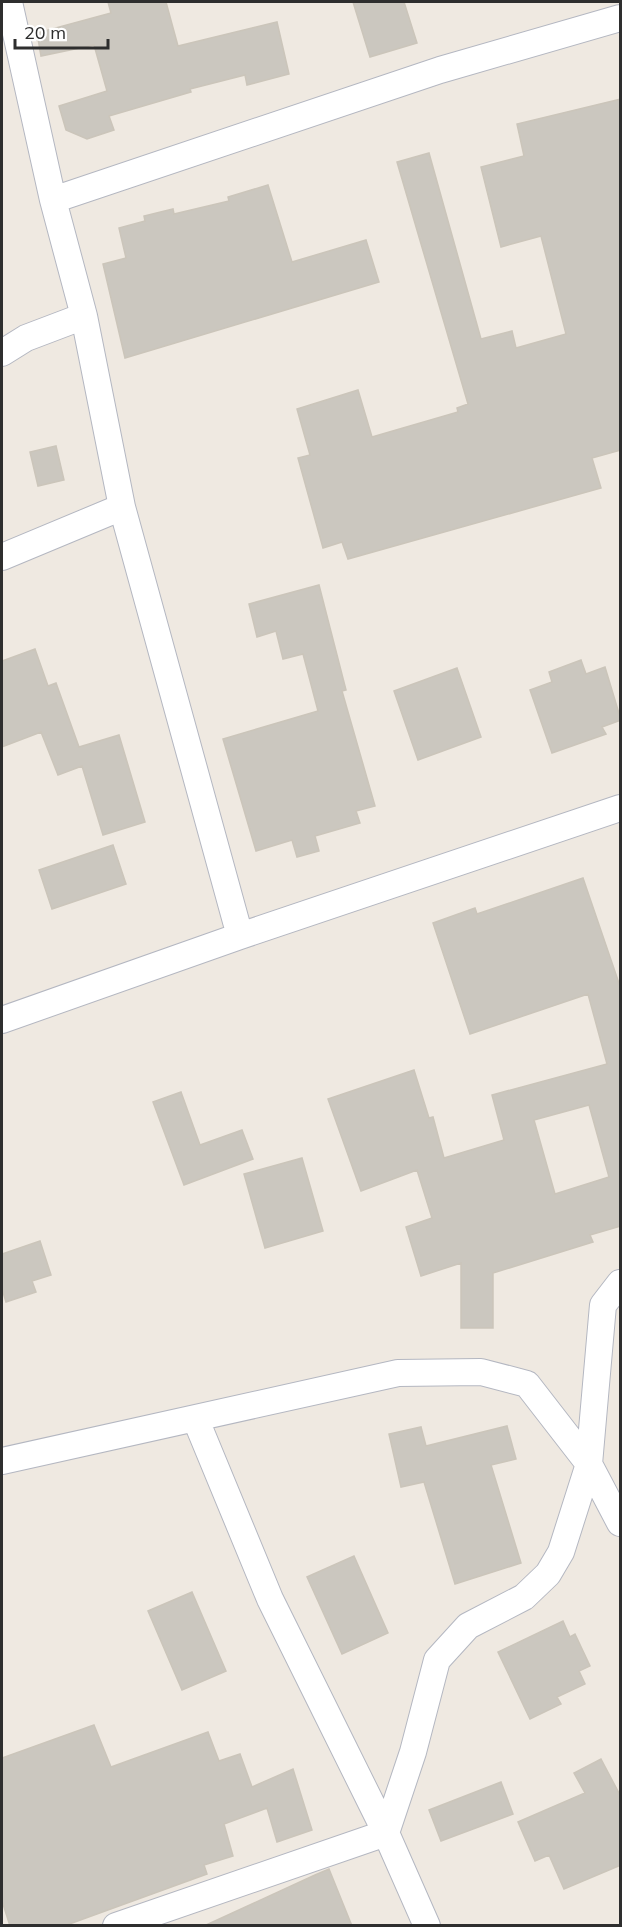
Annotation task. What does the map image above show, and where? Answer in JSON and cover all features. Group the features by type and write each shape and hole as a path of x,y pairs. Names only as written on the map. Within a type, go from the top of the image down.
{"street":[{"path":"9,2 53,200 84,316 122,507 240,936"},
{"path":"53,200 440,70 621,18"},
{"path":"2,353 26,338 84,316"},
{"path":"2,557 122,507"},
{"path":"2,1020 240,936 621,808"},
{"path":"386,1833 413,1752 437,1660 468,1626 524,1597 548,1574 561,1552 589,1464 603,1305 621,1283"},
{"path":"2,1461 196,1420 398,1373 481,1372 527,1384 589,1464 621,1524"},
{"path":"196,1420 270,1599 386,1833 427,1926"},
{"path":"116,1926 386,1833"}],"building":[{"path":"108,2 166,2 178,46 277,22 289,74 247,85 245,75 190,89 191,92 109,116 114,130 87,139 66,130 59,106 107,91 94,45 41,56 37,33 111,13"},
{"path":"353,2 404,2 417,43 370,57"},
{"path":"621,99 621,450 592,458 601,488 348,559 342,542 323,548 298,458 310,455 297,409 358,390 372,437 458,412 457,408 468,404 397,162 429,153 481,339 512,331 516,348 566,334 541,236 501,247 481,167 524,156 517,124"},
{"path":"268,185 292,262 366,240 379,282 125,358 103,264 126,258 119,228 145,221 144,216 173,209 174,214 229,201 228,197"},
{"path":"56,446 64,480 38,486 30,452"},
{"path":"319,585 346,690 342,691 375,806 356,811 360,823 315,836 319,851 297,857 292,840 256,851 223,739 318,711 303,654 283,659 276,631 257,637 249,604"},
{"path":"35,649 48,686 56,683 79,747 119,735 145,822 103,835 82,766 58,775 41,732 2,747 2,661"},
{"path":"581,660 586,674 605,667 621,720 602,727 606,734 552,753 530,690 552,682 549,672"},
{"path":"457,668 481,737 418,760 394,691"},
{"path":"113,845 126,884 52,909 39,870"},
{"path":"583,878 621,989 621,1226 590,1235 593,1242 493,1273 493,1328 461,1328 461,1263 421,1276 406,1227 432,1218 417,1170 361,1191 328,1099 414,1070 429,1118 433,1117 444,1158 504,1140 492,1095 607,1064 588,994 470,1034 433,923 475,908 477,914","holes":["589,1105 609,1177 555,1194 534,1120"]},
{"path":"181,1092 200,1145 242,1130 253,1159 184,1185 153,1102"},
{"path":"302,1158 323,1231 265,1248 244,1174"},
{"path":"40,1241 51,1275 32,1281 36,1292 6,1302 2,1289 2,1254"},
{"path":"507,1426 516,1459 491,1465 521,1563 455,1584 424,1482 401,1487 389,1434 421,1427 426,1446"},
{"path":"354,1556 388,1633 342,1654 307,1577"},
{"path":"192,1592 226,1671 182,1690 148,1611"},
{"path":"563,1621 570,1637 575,1634 590,1666 579,1671 585,1684 557,1697 561,1704 530,1719 498,1652"},
{"path":"94,1725 111,1767 208,1732 219,1761 240,1754 252,1787 293,1769 312,1830 277,1842 267,1808 224,1824 233,1856 204,1865 207,1874 64,1926 10,1926 2,1901 2,1758"},
{"path":"601,1759 621,1797 621,1865 564,1889 549,1855 535,1861 518,1822 585,1793 574,1773"},
{"path":"501,1782 513,1814 441,1841 429,1810"},
{"path":"329,1869 352,1926 204,1926 315,1875"}]}
